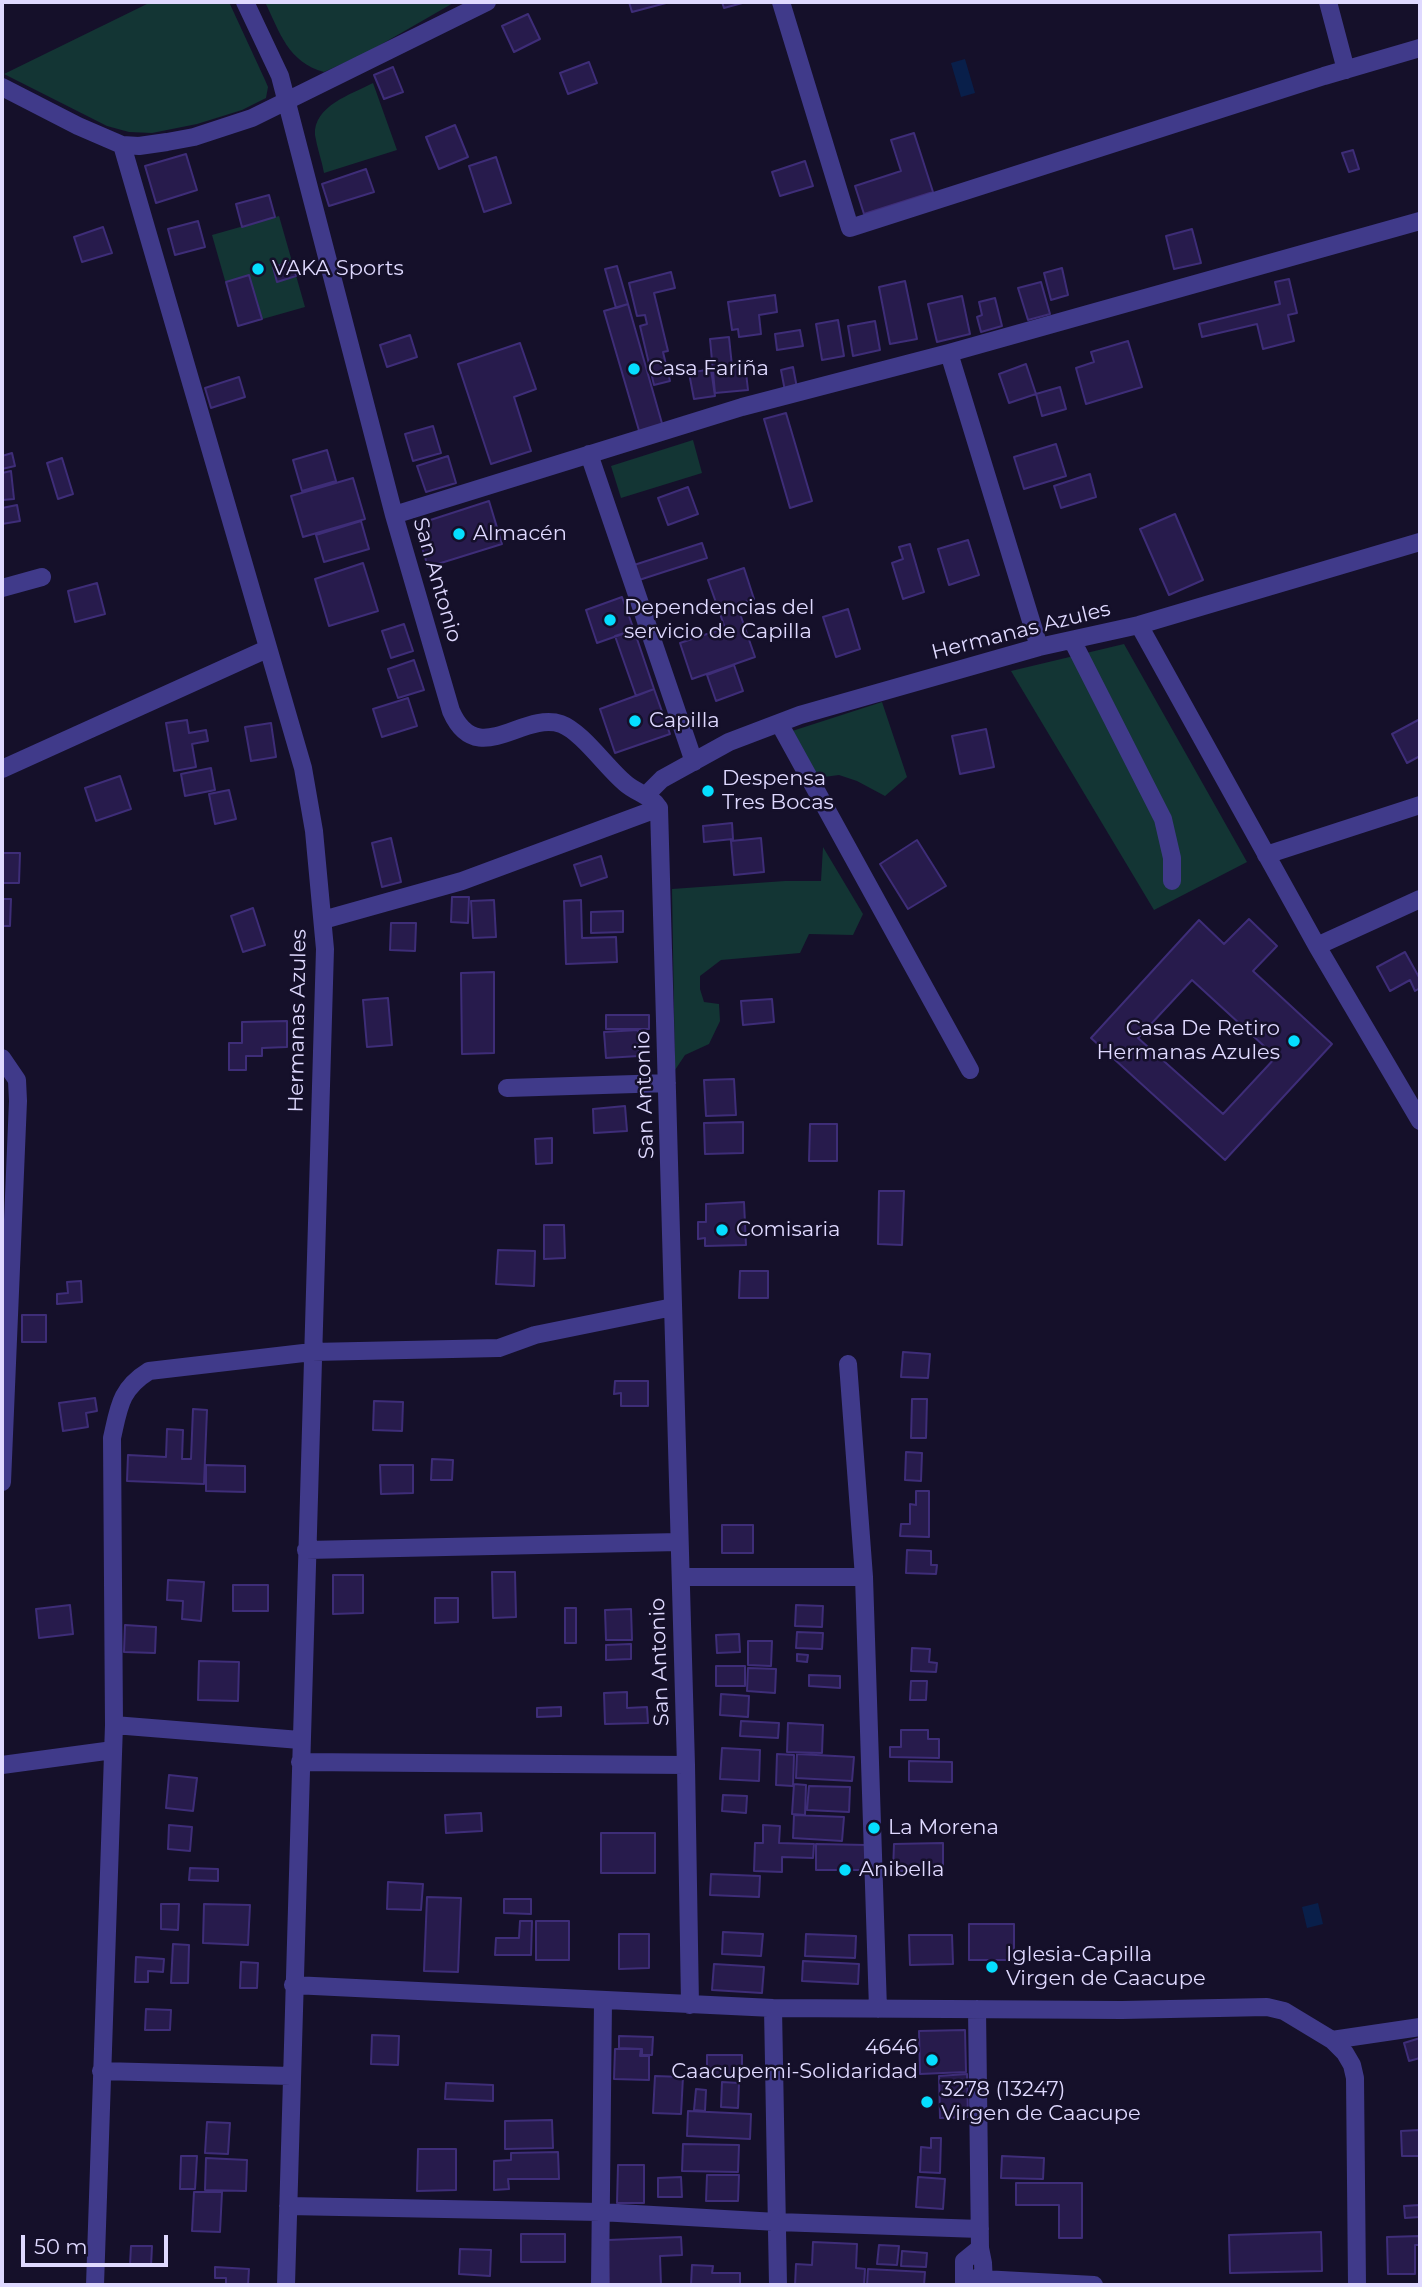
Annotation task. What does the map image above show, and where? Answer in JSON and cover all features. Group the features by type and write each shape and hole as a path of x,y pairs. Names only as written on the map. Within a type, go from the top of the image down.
{"street":[{"name":"San Antonio","path":"245,2 280,76 394,515 457,724 465,733 478,737 494,736 544,723 560,724 572,731 626,784 652,802 667,1083 690,2005"},
{"path":"2,87 78,127 122,145 139,146 194,137 252,118 486,2"},
{"path":"781,2 850,228 1346,69 1420,48"},
{"path":"1328,2 1346,69"},
{"path":"122,145 303,768 314,831 323,920"},
{"path":"394,515 742,407 949,353 1420,220"},
{"path":"949,353 1039,647"},
{"path":"589,454 694,762"},
{"name":"Hermanas Azules","path":"286,2285 325,949 323,920 463,881 652,802 662,779 729,742 800,715 1039,647 1139,625 1420,542"},
{"path":"2,588 43,577"},
{"path":"1139,625 1317,946 1420,1121"},
{"path":"1072,640 1163,819 1172,858 1172,881"},
{"path":"2,769 267,649"},
{"path":"779,723 970,1070"},
{"path":"1266,855 1420,805"},
{"path":"1317,946 1420,900"},
{"path":"2,1058 17,1080 18,1101 2,1482"},
{"path":"507,1088 667,1083"},
{"path":"95,2285 114,1725 112,1438 126,1392 134,1380 149,1371 312,1352 499,1348 535,1335 673,1307"},
{"path":"848,1364 864,1577 878,2009"},
{"path":"306,1550 679,1542"},
{"path":"681,1577 864,1577"},
{"path":"114,1725 300,1740"},
{"path":"2,1765 113,1750"},
{"path":"300,1762 685,1765"},
{"path":"293,1984 773,2008 1122,2010 1268,2007 1284,2011 1332,2040 1352,2065 1355,2078 1357,2285"},
{"path":"600,2285 603,2001"},
{"path":"773,2008 778,2285"},
{"path":"977,2009 980,2248 984,2282"},
{"path":"1332,2040 1420,2027"},
{"path":"101,2071 291,2076"},
{"path":"288,2206 600,2212 777,2222 981,2229"},
{"path":"980,2248 964,2261 964,2281 1094,2285"}],"green space":[{"path":"151,2 229,2 268,87 266,98 242,110 197,124 152,133 129,132 107,126 4,74"},
{"path":"265,2 455,2 368,52 324,72 293,54"},
{"path":"373,83 397,150 324,173 315,135 320,116 335,102"},
{"name":"VAKA Sports","path":"279,216 305,307 238,326 212,235"},
{"path":"693,440 702,473 621,498 611,466"},
{"path":"1124,644 1247,862 1154,910 1011,671"},
{"path":"882,702 907,777 885,796 839,775 824,777 808,774 786,733"},
{"path":"823,847 863,914 853,935 809,934 800,953 721,960 700,976 704,1002 719,1004 720,1021 709,1044 685,1055 675,1070 672,889 821,881"}],"water":[{"path":"965,59 975,93 961,97 951,63"},
{"path":"1318,1903 1323,1924 1307,1928 1302,1907"}],"building":[{"path":"629,2 666,2 666,3 632,12"},
{"path":"722,2 746,2 724,8"},
{"path":"528,14 540,39 514,52 502,26"},
{"path":"589,62 597,83 568,94 560,73"},
{"path":"393,67 403,92 384,99 374,75"},
{"path":"455,125 468,157 439,169 426,137"},
{"path":"914,133 933,192 864,214 855,186 901,171 891,140"},
{"path":"1353,150 1359,169 1349,172 1342,153"},
{"path":"186,154 197,190 156,203 145,166"},
{"path":"496,157 511,203 484,212 469,166"},
{"path":"805,161 813,186 780,196 772,172"},
{"path":"366,169 374,192 329,206 322,184"},
{"path":"269,195 275,217 242,227 236,204"},
{"path":"198,221 205,247 175,255 168,229"},
{"path":"103,227 112,253 82,262 74,237"},
{"path":"1192,229 1201,263 1174,269 1166,236"},
{"name":"VAKA Sports","path":"292,262 296,276 277,282 273,267"},
{"name":"Casa Fariña","path":"617,266 628,304 616,308 605,269"},
{"path":"1062,268 1068,295 1051,300 1044,273"},
{"path":"671,272 675,288 654,293 668,351 663,352 670,381 654,385 640,326 647,324 645,315 637,316 629,283"},
{"name":"VAKA Sports","path":"249,275 262,319 238,326 226,282"},
{"path":"1289,279 1297,313 1288,315 1294,341 1263,349 1257,324 1202,337 1199,324 1280,304 1275,282"},
{"path":"905,281 917,339 890,344 879,287"},
{"path":"1041,282 1050,314 1028,320 1018,288"},
{"path":"775,295 777,312 759,315 761,334 739,337 738,329 732,330 728,302"},
{"path":"962,296 970,334 937,342 928,304"},
{"path":"995,298 1002,326 981,332 977,317 982,315 979,302"},
{"name":"Casa Fariña","path":"628,304 663,427 640,434 604,311"},
{"path":"838,320 844,356 822,360 816,324"},
{"path":"875,321 880,350 853,356 848,326"},
{"path":"800,330 803,346 777,350 775,334"},
{"path":"410,335 417,357 387,367 380,345"},
{"path":"729,337 732,366 745,364 748,390 715,393 710,339"},
{"path":"1128,341 1142,387 1086,404 1076,368 1094,362 1091,352"},
{"path":"520,343 536,389 514,397 531,451 491,464 458,364"},
{"path":"1026,364 1036,394 1009,403 999,374"},
{"path":"793,367 797,388 785,391 781,370"},
{"path":"711,369 715,396 694,399 689,373"},
{"path":"239,377 245,397 211,408 205,388"},
{"path":"1060,387 1066,409 1042,416 1036,394"},
{"path":"786,413 812,501 790,508 764,419"},
{"path":"433,426 441,453 413,461 405,434"},
{"path":"1056,444 1066,476 1024,489 1014,457"},
{"path":"327,450 336,481 302,491 293,460"},
{"path":"12,453 15,466 2,469 2,456"},
{"path":"448,456 456,483 426,492 417,466"},
{"path":"62,458 73,494 58,499 47,463"},
{"path":"11,471 14,499 2,500 2,473"},
{"path":"1090,474 1096,497 1061,508 1054,486"},
{"path":"353,478 365,519 303,537 291,496"},
{"path":"688,487 698,514 668,525 658,498"},
{"name":"Almacén","path":"489,501 502,544 428,567 415,525"},
{"path":"17,505 20,521 2,524 2,508"},
{"path":"1175,514 1203,580 1169,595 1140,529"},
{"path":"361,521 369,549 324,562 316,535"},
{"path":"968,540 979,575 949,585 938,549"},
{"path":"702,543 707,558 636,581 631,566"},
{"path":"910,544 924,592 903,599 892,563 903,559 899,547"},
{"path":"363,563 378,611 329,626 315,579"},
{"path":"744,568 754,599 737,605 755,657 692,679 680,643 725,628 708,580"},
{"path":"97,583 105,614 75,622 68,591"},
{"name":"Dependencias del servicio de Capilla","path":"622,597 634,630 597,643 586,610"},
{"path":"848,609 860,649 836,657 823,617"},
{"path":"404,624 413,651 391,658 382,631"},
{"name":"Dependencias del servicio de Capilla","path":"634,630 654,689 636,696 615,636"},
{"path":"414,660 424,690 398,698 388,669"},
{"path":"734,665 743,691 716,701 707,675"},
{"name":"Capilla","path":"654,689 670,734 615,753 600,709"},
{"path":"408,698 417,726 382,737 373,709"},
{"path":"1420,719 1420,756 1407,763 1392,734"},
{"path":"187,720 189,733 206,730 208,741 192,744 196,767 174,771 166,723"},
{"path":"271,723 276,757 251,761 245,727"},
{"path":"986,729 994,767 960,774 952,736"},
{"path":"211,768 215,790 185,796 181,774"},
{"path":"120,776 131,809 96,821 85,788"},
{"path":"229,790 236,819 215,824 209,794"},
{"path":"732,823 733,839 704,842 703,826"},
{"path":"391,838 401,882 382,887 372,843"},
{"path":"761,838 764,872 734,875 731,841"},
{"path":"917,840 946,886 908,909 880,864"},
{"path":"2,853 20,853 19,883 2,883"},
{"path":"601,856 607,877 581,886 574,865"},
{"path":"452,897 469,897 468,923 451,922"},
{"path":"2,899 11,899 10,926 2,926"},
{"path":"494,900 496,937 473,938 471,901"},
{"path":"581,900 582,938 616,937 617,962 566,964 564,901"},
{"path":"253,908 265,945 243,952 231,916"},
{"path":"623,911 623,932 591,933 591,912"},
{"name":"Casa De Retiro Hermanas Azules","path":"1249,919 1277,946 1253,971 1332,1044 1225,1160 1091,1038 1199,920 1224,944","holes":["1192,980 1276,1057 1223,1114 1138,1038"]},
{"path":"391,923 416,923 415,951 390,950"},
{"path":"1405,952 1420,979 1420,988 1415,991 1410,980 1390,991 1377,967"},
{"path":"494,972 494,1053 462,1054 461,973"},
{"path":"388,998 392,1045 367,1047 363,1000"},
{"path":"772,999 774,1022 743,1025 741,1001"},
{"path":"606,1015 649,1015 649,1029 606,1029"},
{"path":"287,1021 287,1047 262,1048 262,1056 246,1056 246,1070 229,1070 229,1043 242,1043 242,1022"},
{"path":"638,1030 639,1056 606,1058 604,1032"},
{"path":"734,1079 736,1115 706,1116 704,1080"},
{"path":"625,1106 627,1131 594,1133 593,1109"},
{"path":"743,1122 743,1153 705,1154 704,1123"},
{"path":"810,1124 837,1124 837,1161 809,1161"},
{"path":"552,1138 552,1163 536,1164 535,1139"},
{"path":"879,1191 904,1191 902,1245 878,1244"},
{"name":"Comisaria","path":"744,1202 746,1245 705,1246 705,1238 698,1239 698,1222 706,1222 706,1204"},
{"path":"544,1225 564,1225 565,1258 544,1259"},
{"path":"498,1250 535,1251 534,1286 496,1284"},
{"path":"740,1271 768,1271 768,1298 739,1298"},
{"path":"81,1281 82,1302 57,1304 57,1294 68,1293 67,1282"},
{"path":"22,1315 46,1315 46,1342 22,1342"},
{"path":"903,1352 930,1354 928,1378 901,1377"},
{"path":"615,1381 648,1381 648,1406 621,1406 621,1393 614,1394"},
{"path":"95,1398 97,1411 86,1413 88,1427 63,1431 59,1403"},
{"path":"912,1399 927,1399 926,1438 911,1438"},
{"path":"374,1401 403,1402 402,1431 373,1430"},
{"path":"193,1409 207,1410 204,1484 127,1481 128,1455 166,1457 167,1429 183,1430 182,1459 191,1459"},
{"path":"906,1452 922,1453 921,1481 905,1480"},
{"path":"432,1459 453,1460 452,1480 431,1480"},
{"path":"206,1465 245,1466 245,1492 206,1491"},
{"path":"380,1465 413,1465 413,1493 381,1494"},
{"path":"916,1491 929,1491 929,1537 900,1536 901,1524 910,1524 910,1504 916,1505"},
{"path":"722,1525 753,1525 753,1553 722,1553"},
{"path":"907,1550 931,1551 931,1565 937,1565 936,1574 906,1573"},
{"path":"492,1572 515,1572 516,1617 493,1618"},
{"path":"333,1575 363,1575 363,1613 333,1614"},
{"path":"168,1580 204,1582 201,1621 182,1619 183,1601 167,1600"},
{"path":"233,1585 268,1585 268,1611 233,1611"},
{"path":"435,1598 458,1598 458,1622 435,1623"},
{"path":"70,1605 73,1634 39,1638 36,1609"},
{"path":"796,1605 823,1606 822,1627 795,1626"},
{"path":"565,1608 576,1608 576,1643 565,1643"},
{"path":"631,1609 632,1640 606,1640 605,1610"},
{"path":"125,1625 156,1627 155,1653 124,1652"},
{"path":"797,1632 823,1633 822,1649 796,1648"},
{"path":"739,1634 740,1652 717,1653 716,1635"},
{"path":"748,1641 772,1641 771,1666 748,1665"},
{"path":"631,1644 631,1659 606,1660 606,1645"},
{"path":"912,1648 930,1649 929,1662 937,1663 936,1672 911,1671"},
{"path":"797,1654 808,1655 807,1662 797,1661"},
{"path":"199,1661 239,1662 238,1701 198,1700"},
{"path":"716,1666 745,1666 745,1686 716,1686"},
{"path":"748,1668 776,1669 775,1693 747,1691"},
{"path":"809,1675 840,1676 840,1688 809,1686"},
{"path":"911,1681 927,1681 926,1700 910,1700"},
{"path":"627,1692 627,1708 647,1707 648,1723 605,1724 604,1693"},
{"path":"721,1694 749,1696 748,1717 720,1715"},
{"path":"561,1707 561,1716 537,1717 537,1708"},
{"path":"741,1721 779,1723 778,1738 740,1736"},
{"path":"788,1723 823,1725 822,1753 787,1752"},
{"path":"901,1730 928,1730 928,1739 939,1739 939,1758 890,1757 890,1747 901,1747"},
{"path":"722,1748 760,1750 759,1781 720,1779"},
{"path":"777,1754 794,1755 793,1786 776,1785"},
{"path":"797,1754 854,1757 852,1781 796,1778"},
{"path":"909,1761 952,1762 952,1782 909,1781"},
{"path":"169,1775 197,1778 193,1811 166,1808"},
{"path":"794,1784 806,1785 805,1815 792,1814"},
{"path":"809,1786 850,1787 849,1812 807,1810"},
{"path":"723,1795 747,1796 746,1813 722,1811"},
{"path":"481,1813 482,1831 446,1833 445,1815"},
{"path":"794,1815 844,1817 842,1841 793,1838"},
{"path":"169,1825 192,1827 190,1851 168,1849"},
{"path":"763,1825 780,1826 779,1843 814,1844 813,1858 782,1857 782,1872 754,1871 755,1843 763,1843"},
{"path":"601,1833 655,1833 655,1873 601,1873"},
{"path":"943,1843 943,1871 893,1871 894,1844"},
{"path":"816,1844 867,1845 866,1870 816,1870"},
{"path":"190,1868 218,1869 218,1881 189,1880"},
{"path":"711,1874 760,1876 759,1897 710,1895"},
{"path":"388,1882 423,1884 421,1910 387,1909"},
{"path":"427,1897 461,1898 458,1972 424,1971"},
{"path":"504,1899 531,1899 531,1914 504,1913"},
{"path":"161,1904 179,1904 178,1930 161,1929"},
{"path":"204,1904 250,1905 248,1945 203,1943"},
{"path":"520,1921 532,1921 531,1955 495,1955 496,1938 519,1938"},
{"path":"536,1921 569,1921 569,1960 536,1960"},
{"path":"969,1924 1014,1924 1014,1960 969,1960"},
{"path":"723,1932 763,1934 761,1956 722,1954"},
{"path":"619,1934 649,1934 649,1968 619,1969"},
{"path":"806,1934 856,1936 855,1958 805,1956"},
{"path":"909,1935 952,1935 953,1964 910,1965"},
{"path":"173,1944 189,1945 188,1983 171,1983"},
{"path":"136,1957 164,1959 163,1972 148,1971 148,1982 135,1982"},
{"path":"803,1961 859,1964 858,1984 802,1981"},
{"path":"241,1962 258,1963 257,1988 240,1988"},
{"path":"714,1964 764,1967 762,1993 712,1990"},
{"path":"146,2009 171,2010 170,2030 145,2030"},
{"path":"965,2030 966,2072 920,2074 919,2031"},
{"path":"372,2035 399,2036 398,2065 371,2064"},
{"path":"619,2036 653,2037 652,2055 642,2055 642,2049 619,2048"},
{"path":"1420,2038 1420,2058 1409,2061 1404,2043"},
{"path":"615,2049 641,2049 640,2056 649,2056 649,2080 614,2079"},
{"path":"707,2055 742,2055 742,2077 707,2077"},
{"path":"967,2074 968,2117 940,2118 939,2076"},
{"path":"655,2076 683,2077 681,2114 653,2113"},
{"path":"722,2082 739,2083 738,2108 721,2107"},
{"path":"446,2083 493,2085 493,2101 445,2099"},
{"path":"696,2089 706,2090 705,2111 694,2110"},
{"path":"688,2111 751,2114 750,2139 687,2136"},
{"path":"552,2120 553,2148 505,2149 505,2121"},
{"path":"207,2122 230,2123 228,2154 205,2153"},
{"path":"1420,2130 1420,2156 1402,2156 1401,2131"},
{"path":"931,2138 941,2138 940,2173 920,2172 921,2147 931,2148"},
{"path":"683,2144 739,2145 738,2172 682,2171"},
{"path":"418,2149 456,2149 456,2190 417,2191"},
{"path":"558,2152 559,2179 508,2179 509,2189 494,2190 494,2161 511,2160 511,2153"},
{"path":"181,2156 197,2156 195,2189 180,2189"},
{"path":"1002,2156 1044,2158 1043,2179 1001,2178"},
{"path":"206,2158 247,2160 246,2191 205,2190"},
{"path":"618,2165 644,2165 644,2203 617,2203"},
{"path":"707,2175 739,2175 738,2201 706,2201"},
{"path":"681,2177 682,2197 658,2197 658,2178"},
{"path":"918,2177 945,2179 943,2209 916,2207"},
{"path":"1016,2183 1082,2183 1082,2238 1059,2238 1059,2205 1016,2205"},
{"path":"194,2192 222,2192 220,2232 192,2231"},
{"path":"1420,2205 1420,2217 1405,2218 1404,2206"},
{"path":"1321,2232 1322,2271 1230,2273 1229,2235"},
{"path":"521,2234 565,2234 565,2262 521,2262"},
{"path":"1420,2236 1420,2245 1415,2245 1415,2274 1388,2274 1387,2237"},
{"path":"681,2237 682,2255 660,2256 661,2285 609,2285 608,2240"},
{"path":"813,2242 857,2244 856,2268 865,2269 864,2285 795,2285 796,2264 812,2265"},
{"path":"879,2245 899,2246 897,2265 877,2264"},
{"path":"131,2246 152,2246 151,2266 130,2265"},
{"path":"460,2249 491,2250 490,2276 459,2274"},
{"path":"902,2251 927,2253 926,2267 901,2266"},
{"path":"692,2265 713,2266 712,2273 740,2273 740,2285 691,2285"},
{"path":"215,2267 249,2269 248,2285 226,2285 226,2278 215,2278"},
{"path":"868,2269 925,2272 924,2285 867,2285"}],"place":[{"name":"VAKA Sports","path":"258,269"},
{"name":"Casa Fariña","path":"634,369"},
{"name":"Almacén","path":"459,534"},
{"name":"Dependencias del servicio de Capilla","path":"610,620"},
{"name":"Capilla","path":"635,721"},
{"name":"Despensa Tres Bocas","path":"708,791"},
{"name":"Casa De Retiro Hermanas Azules","path":"1294,1041"},
{"name":"Comisaria","path":"722,1230"},
{"name":"La Morena","path":"874,1828"},
{"name":"Anibella","path":"845,1870"},
{"name":"Iglesia-Capilla Virgen de Caacupe","path":"992,1967"},
{"name":"4646 Caacupemi-Solidaridad","path":"932,2060"},
{"name":"3278 (13247) Virgen de Caacupe","path":"927,2102"}]}
